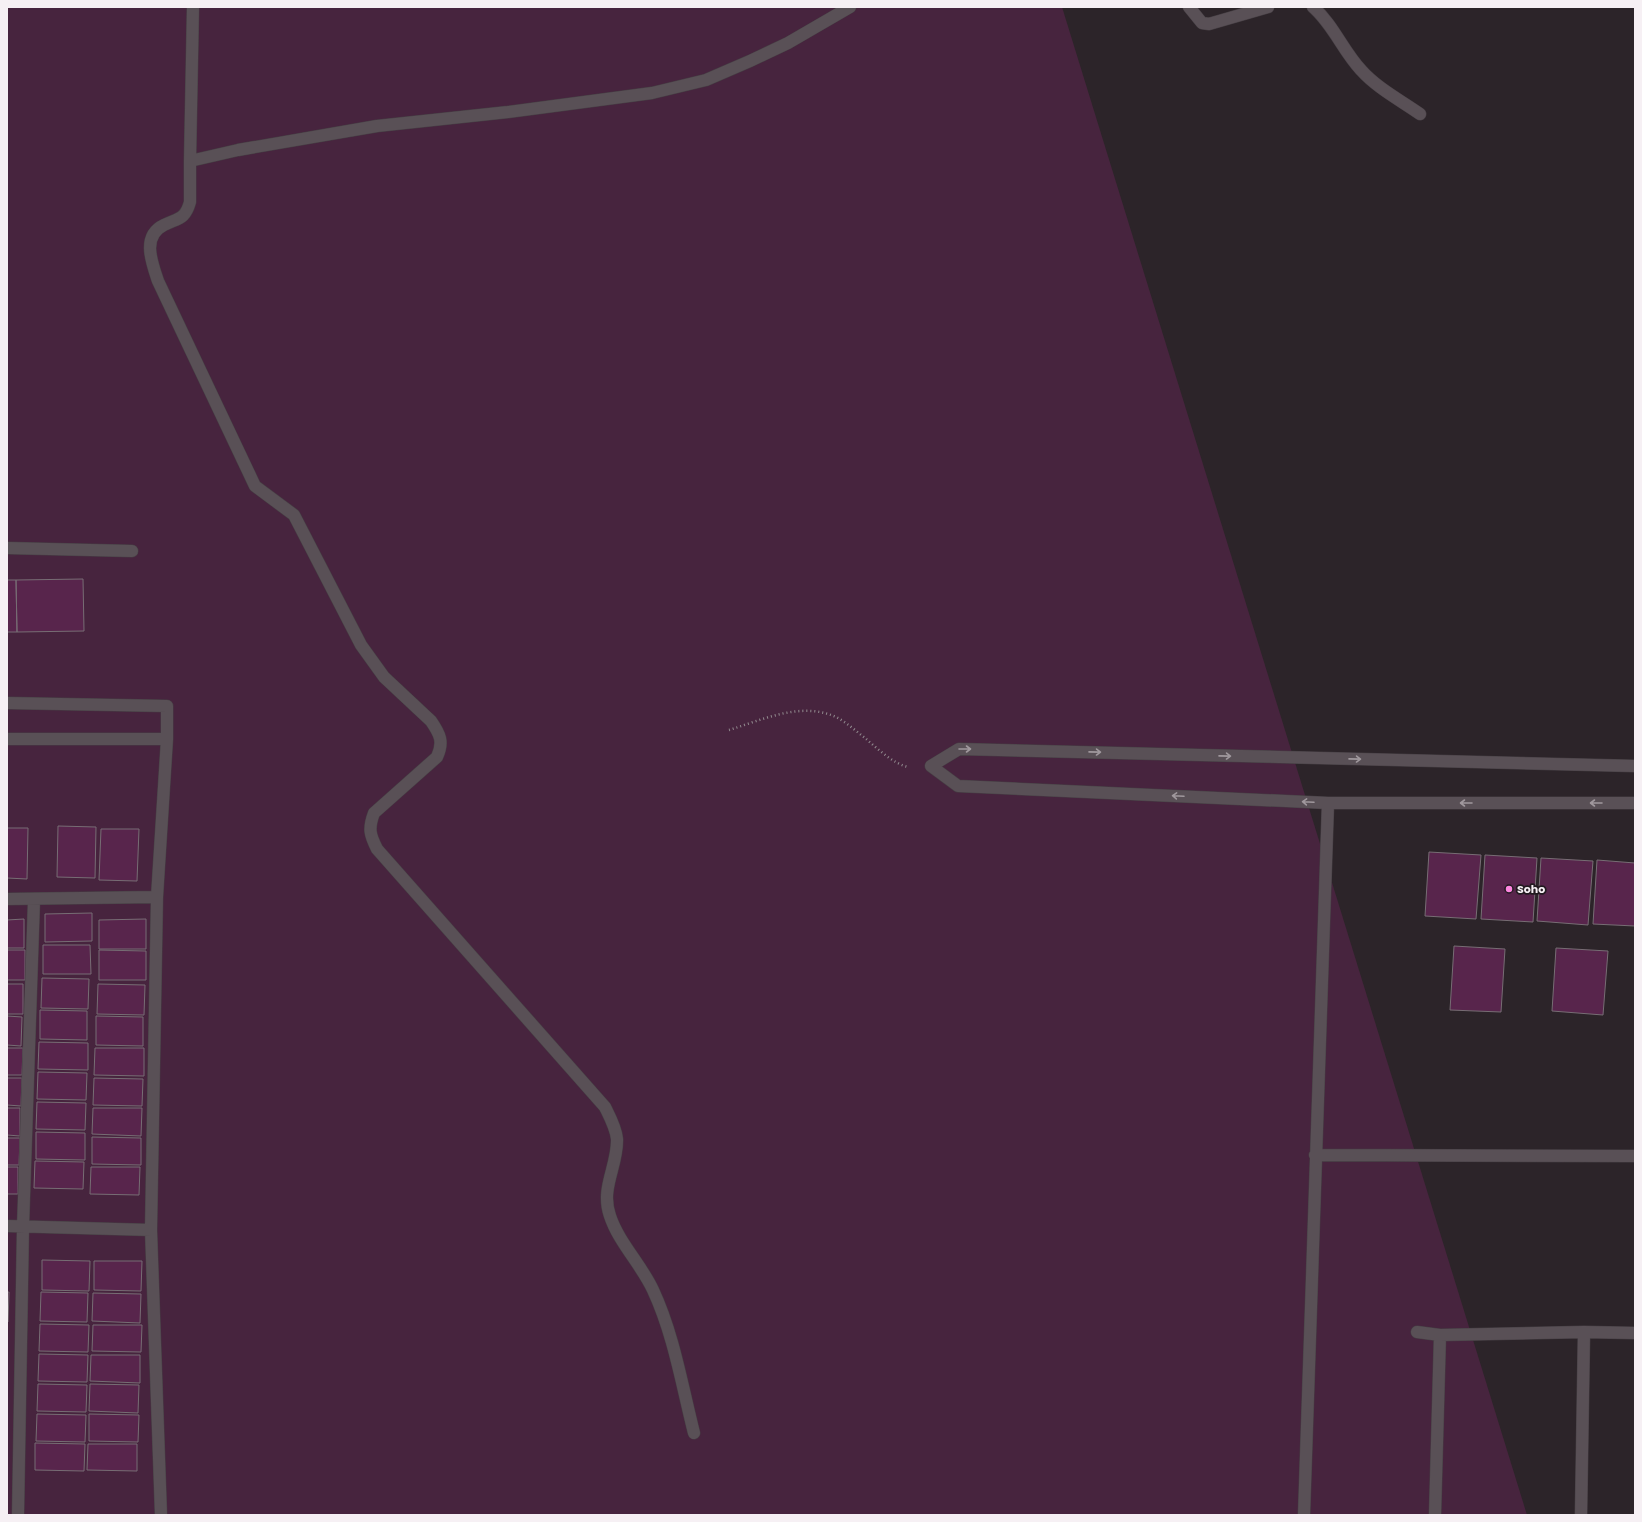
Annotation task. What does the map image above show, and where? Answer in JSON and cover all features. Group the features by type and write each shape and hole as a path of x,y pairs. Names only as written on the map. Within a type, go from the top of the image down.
{"street":[{"path":"193,7 190,202 188,208 180,219 163,225 151,238 151,257 158,281 255,486 294,515 361,646 384,677 431,721 441,739 441,748 437,757 374,813 370,824 370,837 377,850 605,1107 613,1124 617,1138 615,1155 608,1180 606,1198 610,1217 653,1289 670,1337 694,1433"},
{"path":"190,161 238,150 377,126 508,112 652,93 706,80 750,61 788,43 850,7"},
{"path":"1189,7 1202,23 1209,24 1268,7"},
{"path":"1313,7 1320,13 1348,55 1361,71 1374,82 1420,114"},
{"path":"7,548 132,551"},
{"path":"7,703 167,706 167,740 157,897 152,1230 161,1515"},
{"path":"7,739 167,740"},
{"path":"1635,766 959,749 931,766 958,786 1328,802 1635,803"},
{"path":"1304,1515 1328,802"},
{"path":"7,899 34,900 157,897"},
{"path":"18,1515 23,1227 34,900"},
{"path":"1315,1155 1635,1156"},
{"path":"7,1226 152,1230"},
{"path":"1416,1332 1440,1335 1584,1332 1635,1333"},
{"path":"1581,1515 1584,1332"},
{"path":"1435,1515 1440,1335"}],"path":[{"path":"729,730 794,710 816,711 836,717 852,727 900,765 911,768 931,766"}],"shaded area":[{"path":"7,7 1062,7 1527,1515 7,1515"}],"building":[{"path":"83,579 84,631 17,632 16,580"},
{"path":"7,580 16,580 17,632 7,632"},
{"path":"58,826 96,827 95,878 57,877"},
{"path":"7,828 28,828 27,879 7,878"},
{"path":"101,829 139,829 137,881 99,880"},
{"path":"1429,852 1481,855 1476,919 1425,916"},
{"name":"Soho","path":"1485,855 1537,858 1533,922 1481,919"},
{"name":"Soho","path":"1541,858 1593,861 1588,925 1537,921"},
{"path":"1597,860 1635,863 1635,926 1593,924"},
{"path":"92,913 92,941 45,942 45,914"},
{"path":"24,919 24,948 7,948 7,920"},
{"path":"146,919 146,949 99,949 99,920"},
{"path":"43,945 90,945 91,974 43,974"},
{"path":"1454,946 1505,949 1501,1012 1450,1010"},
{"path":"1556,948 1608,951 1603,1015 1552,1011"},
{"path":"7,950 25,950 25,980 7,980"},
{"path":"99,950 146,951 146,980 99,980"},
{"path":"42,978 89,979 88,1009 41,1008"},
{"path":"7,984 23,984 23,1014 7,1014"},
{"path":"98,984 145,985 144,1015 97,1014"},
{"path":"40,1010 87,1011 87,1040 40,1039"},
{"path":"7,1016 22,1017 21,1046 7,1045"},
{"path":"96,1016 143,1017 143,1046 96,1045"},
{"path":"39,1042 88,1043 88,1070 38,1069"},
{"path":"7,1048 23,1048 22,1075 7,1075"},
{"path":"95,1048 144,1048 144,1076 94,1075"},
{"path":"38,1072 87,1073 86,1100 37,1099"},
{"path":"7,1078 22,1078 21,1106 7,1105"},
{"path":"94,1078 143,1079 142,1106 93,1105"},
{"path":"37,1102 86,1103 85,1130 36,1129"},
{"path":"7,1108 20,1108 20,1136 7,1135"},
{"path":"93,1108 142,1108 141,1136 92,1134"},
{"path":"36,1132 85,1133 85,1160 36,1159"},
{"path":"92,1137 141,1138 141,1165 92,1164"},
{"path":"7,1138 20,1138 19,1165 7,1165"},
{"path":"35,1161 84,1162 83,1189 34,1188"},
{"path":"7,1167 18,1167 18,1194 7,1194"},
{"path":"91,1167 140,1167 139,1195 90,1194"},
{"path":"42,1260 90,1261 89,1291 42,1290"},
{"path":"94,1261 142,1261 141,1291 94,1290"},
{"path":"7,1292 9,1292 8,1322 7,1322"},
{"path":"41,1292 88,1293 87,1322 40,1321"},
{"path":"93,1293 141,1294 140,1323 92,1321"},
{"path":"40,1324 89,1325 88,1352 39,1351"},
{"path":"93,1325 142,1325 141,1352 92,1351"},
{"path":"39,1354 88,1355 87,1382 38,1381"},
{"path":"91,1355 140,1355 140,1383 90,1381"},
{"path":"38,1384 87,1385 86,1412 37,1411"},
{"path":"90,1384 139,1385 138,1413 89,1411"},
{"path":"37,1414 86,1415 85,1442 36,1441"},
{"path":"89,1414 139,1415 138,1442 89,1441"},
{"path":"35,1443 85,1444 84,1471 35,1470"},
{"path":"88,1444 137,1444 137,1471 87,1470"}],"place":[{"name":"Soho","path":"1509,889"}]}
